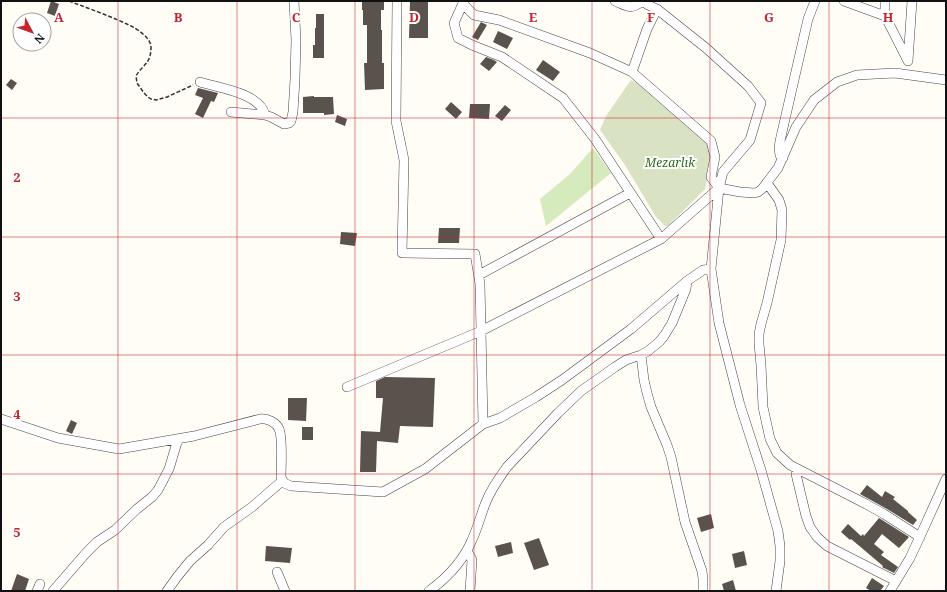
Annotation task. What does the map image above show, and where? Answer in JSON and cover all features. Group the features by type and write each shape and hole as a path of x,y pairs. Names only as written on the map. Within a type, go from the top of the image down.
{"street":[{"path":"230,112 264,115 284,124 291,121 296,72 294,1"},
{"path":"397,1 396,122 404,160 402,253 475,254 480,284 483,424"},
{"path":"615,1 631,7 636,6 643,1 656,9 706,48 748,86 761,103 750,140 723,172 719,188 711,269 719,323 736,390 778,531 780,561 776,591"},
{"path":"783,158 779,152 780,141 808,19 815,1"},
{"path":"844,1 885,16"},
{"path":"885,1 885,16 908,61"},
{"path":"907,75 912,1"},
{"path":"661,239 595,139 562,98 502,57 458,38 454,23 463,3 474,15 499,20 590,53 632,72 712,141 715,157 712,177 719,188 740,192 758,192 768,183 783,158 796,127 807,110 814,100 837,82 857,75 895,73 946,80"},
{"path":"632,72 647,29 656,9"},
{"path":"200,82 239,92 258,104 264,110 264,115"},
{"path":"768,183 777,195 781,205 781,240 759,334 763,407 773,446 786,462 884,514 920,537"},
{"path":"347,387 481,330 661,239 719,188"},
{"path":"479,275 630,193"},
{"path":"1,419 58,438 119,450 194,436 265,418 270,420 279,428 281,436 281,477 284,483 291,486 383,492 425,469 483,424 500,418 562,380 631,329 687,281 703,270 711,269"},
{"path":"429,591 452,571 467,551 490,494 500,476 514,459 558,413 582,391 626,360 641,355 659,342 672,323 686,289 687,281"},
{"path":"641,355 647,393 671,457 681,505 702,571 703,591"},
{"path":"52,591 97,542 115,530 158,490 169,469 178,439"},
{"path":"798,469 796,474 806,516 810,527 817,537 827,546 896,581"},
{"path":"890,591 910,558 946,479"},
{"path":"167,591 181,571 224,527 256,504 282,481"},
{"path":"467,551 472,560 470,591"},
{"path":"277,572 285,591"}],"path":[{"path":"69,1 134,28 146,36 151,42 148,62 136,76 137,83 148,97 160,100 200,82"}],"green space":[{"name":"Mezarlık","path":"631,80 641,85 706,142 710,152 710,164 705,189 668,226 665,226 656,217 625,165 600,130 606,116"},
{"path":"593,148 611,173 546,226 540,199 570,174"}],"building":[{"path":"51,1 59,4 55,16 52,15 52,12 47,12"},
{"path":"362,1 384,1 384,10 381,10 381,30 382,63 384,63 384,89 365,90 364,63 367,63 367,25 363,25"},
{"path":"410,1 428,1 428,38 409,38"},
{"path":"316,14 324,14 324,58 313,58"},
{"path":"481,22 487,25 478,40 472,37"},
{"path":"498,31 513,38 507,49 493,42"},
{"path":"486,57 497,62 489,71 480,64"},
{"path":"543,60 560,72 553,81 536,70"},
{"path":"11,79 17,83 12,90 6,85"},
{"path":"198,88 218,93 214,102 211,101 203,118 195,114 203,98 195,95"},
{"path":"303,97 333,97 334,114 324,115 324,113 303,113"},
{"path":"451,102 462,112 456,119 445,109"},
{"path":"470,104 490,104 489,119 469,118"},
{"path":"505,105 511,110 502,121 495,116"},
{"path":"337,115 347,119 345,126 335,122"},
{"path":"439,228 460,228 459,243 438,243"},
{"path":"341,232 357,233 355,246 340,244"},
{"path":"385,377 435,378 433,427 400,426 398,443 377,441 376,472 360,472 361,431 380,432 383,398 376,398 376,381"},
{"path":"288,398 307,398 306,421 288,420"},
{"path":"71,420 77,423 72,434 66,431"},
{"path":"302,427 313,427 313,440 302,440"},
{"path":"867,485 882,497 885,491 895,497 893,499 917,520 913,525 860,494"},
{"path":"711,514 714,528 701,532 697,518"},
{"path":"879,518 909,537 899,548 882,534 874,544 884,552 881,555 898,567 894,573 882,567 883,566 841,532 848,524 861,536 863,534 864,536"},
{"path":"539,538 549,565 534,570 524,543"},
{"path":"511,542 513,553 498,557 495,546"},
{"path":"266,546 292,548 290,563 265,561"},
{"path":"744,551 747,565 735,568 732,554"},
{"path":"17,574 29,579 25,591 11,591"},
{"path":"872,578 884,586 880,591 871,591 866,588"},
{"path":"733,580 736,591 724,591 722,584"}]}
